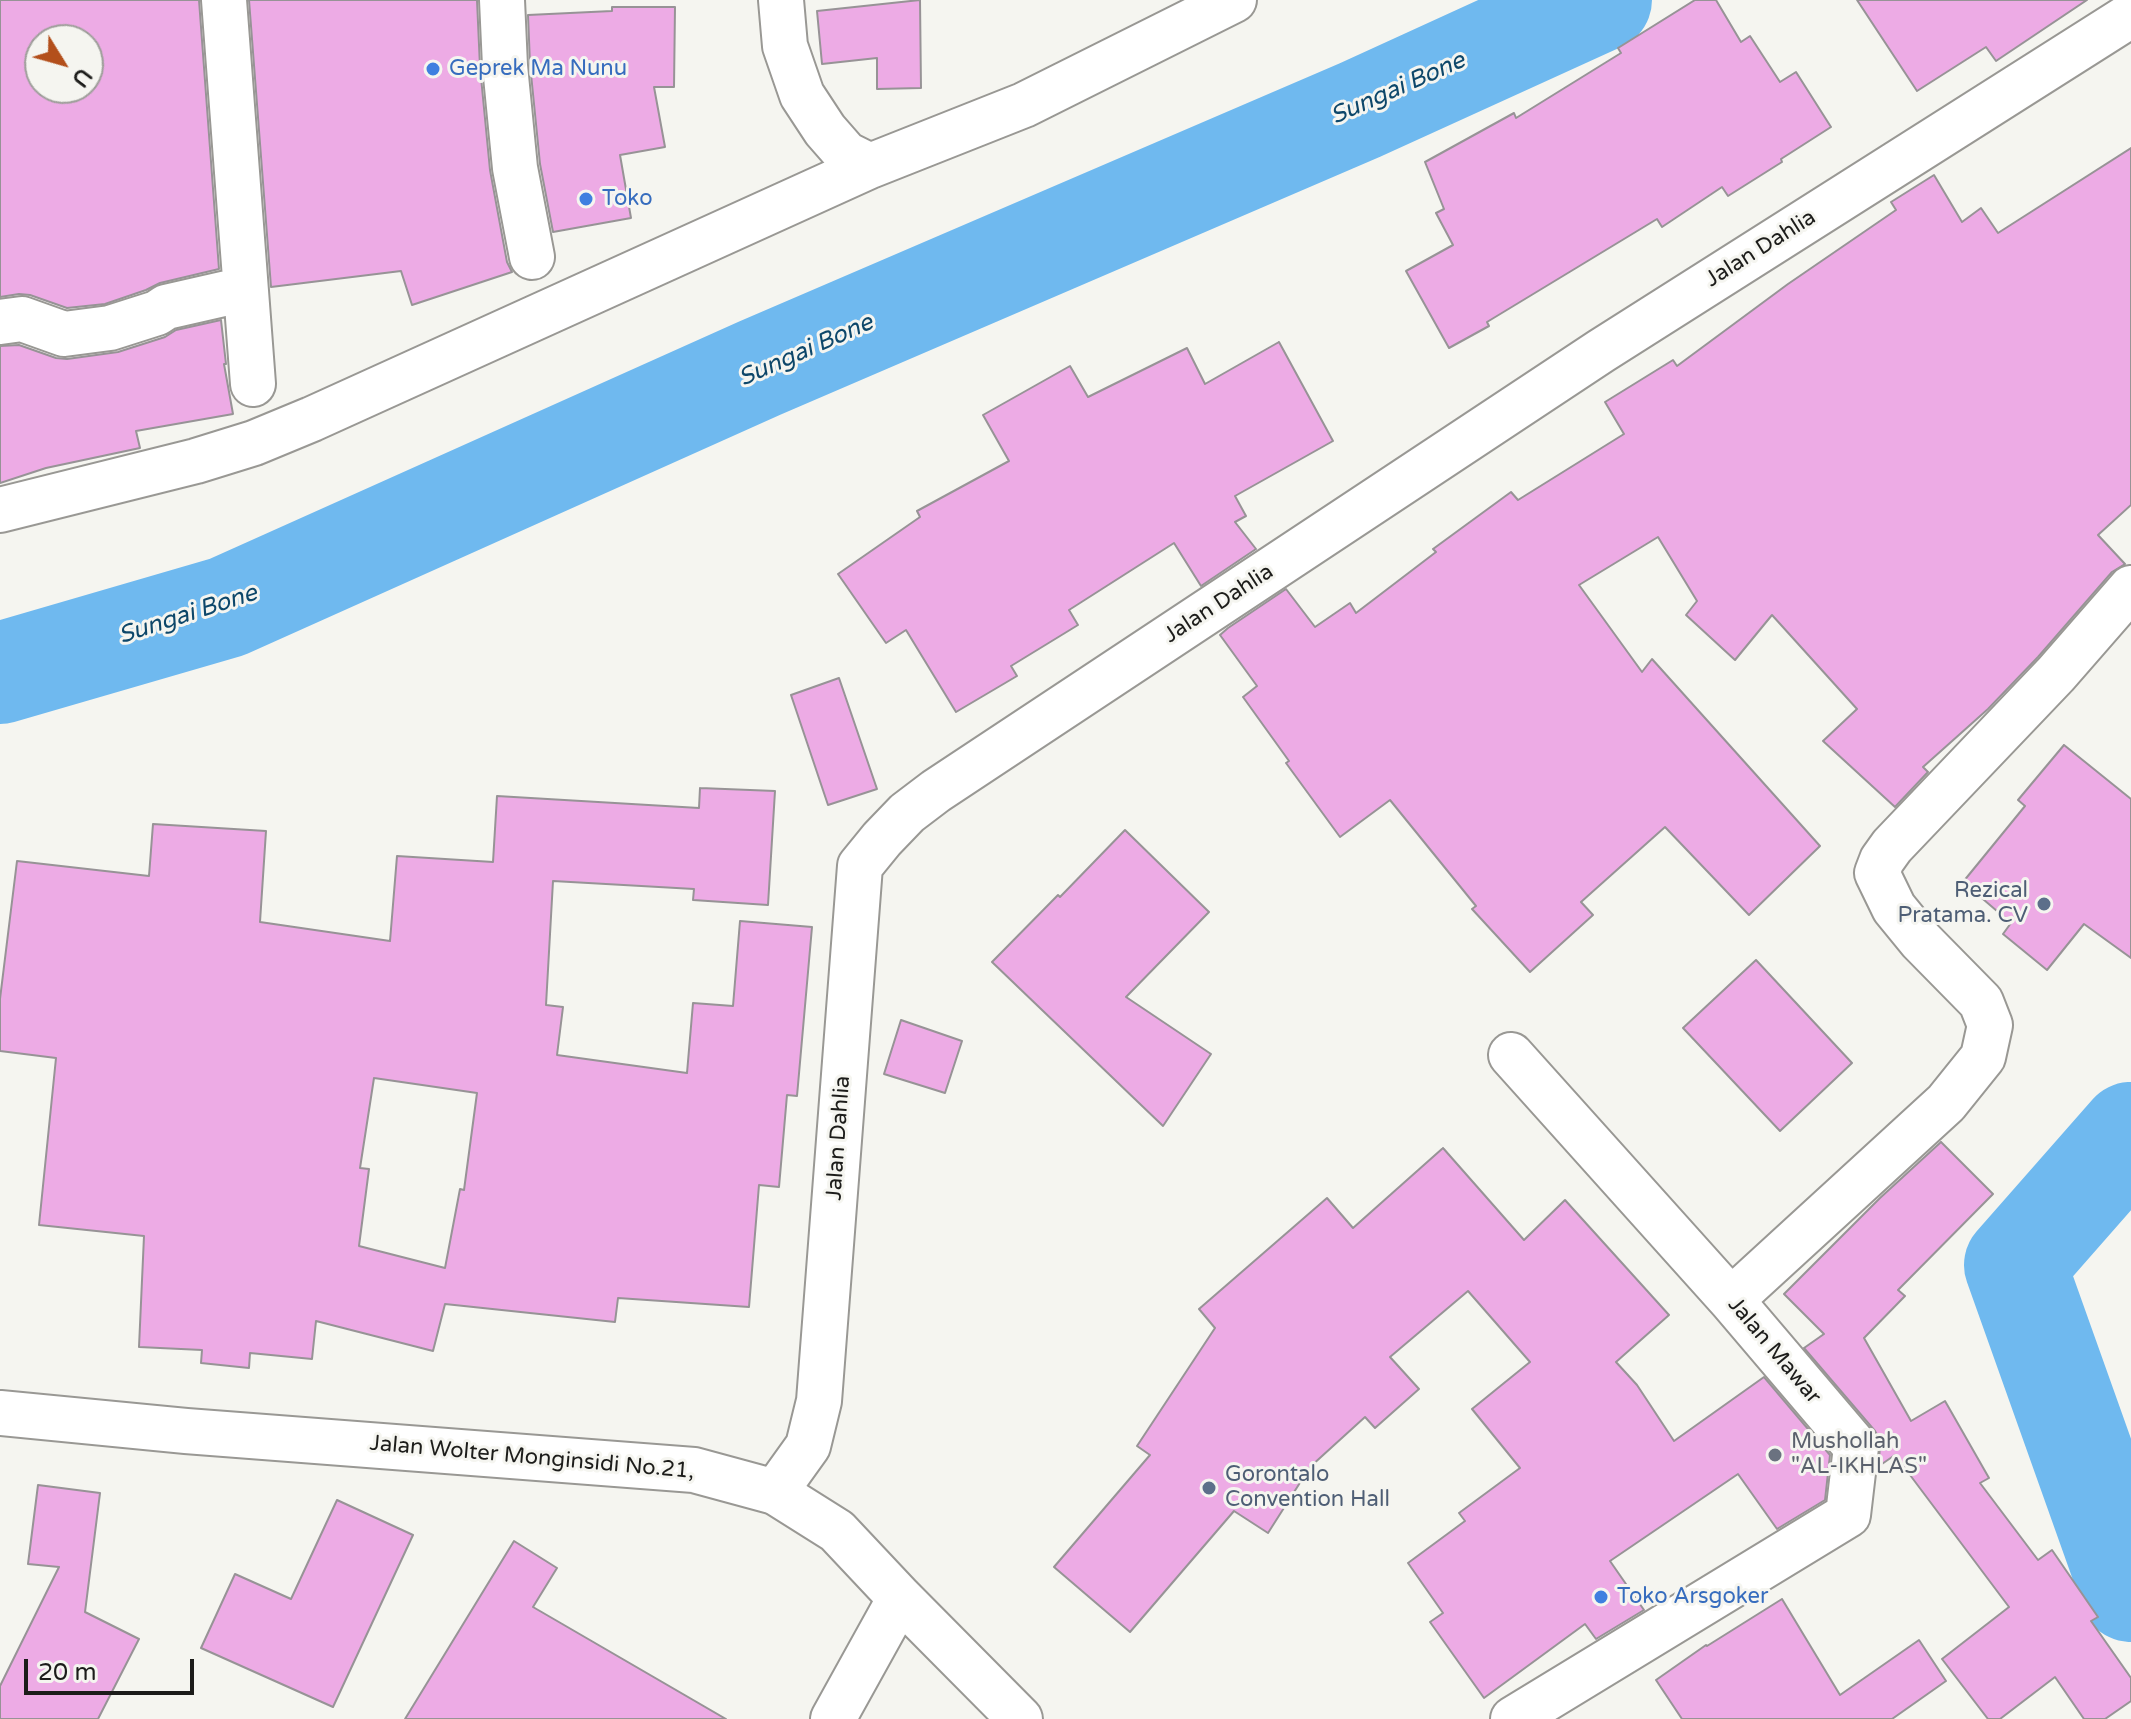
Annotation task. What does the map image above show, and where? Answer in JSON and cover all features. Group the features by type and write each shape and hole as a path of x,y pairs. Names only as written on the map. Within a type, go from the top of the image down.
{"main road":[{"path":"224,0 253,384"},
{"path":"502,0 515,168 532,257"},
{"path":"781,0 785,46 802,95 825,130 846,154 870,166"},
{"path":"0,510 184,464 254,443 870,166 1024,105 1234,0"},
{"name":"Jalan Dahlia","path":"775,1492 808,1446 819,1401 860,866 882,839 907,813 936,791 1601,351 2131,15"},
{"path":"0,322 22,319 64,334 110,328 157,313 166,307 245,289"},
{"path":"1731,1300 1946,1103 1983,1057 1990,1025 1981,1002 1894,908 1877,873 1892,846 2056,674 2131,588"},
{"name":"Jalan Mawar","path":"1511,1055 1731,1300 1856,1447 1848,1515 1513,1719"},
{"name":"Jalan Wolter Monginsidi No.21,","path":"0,1413 186,1431 694,1470 775,1492 837,1531 1020,1719"},
{"path":"833,1719 900,1598"}],"building":[{"path":"0,0 199,0 219,269 160,283 105,304 67,308 19,294 0,297"},
{"path":"249,0 477,0 490,170 507,262 512,272 412,305 401,271 271,287"},
{"path":"920,0 921,88 877,89 877,58 822,64 817,11"},
{"path":"1695,0 1716,0 1741,42 1750,36 1780,82 1796,72 1831,127 1728,196 1722,187 1662,227 1657,219 1449,348 1406,271 1453,245 1436,213 1444,209 1425,162 1514,113 1516,118 1621,53 1618,48"},
{"path":"1857,0 2087,0 1996,61 1986,47 1917,91"},
{"path":"612,7 675,7 674,87 654,87 665,147 620,155 631,218 553,232 540,164 528,15 612,11"},
{"path":"2131,148 2131,505 2098,535 2125,564 2112,572 1988,709 1923,767 1928,772 1895,807 1823,741 1857,709 1772,615 1735,660 1686,615 1697,601 1658,537 1579,585 1642,672 1652,659 1820,846 1749,915 1665,827 1581,902 1593,915 1530,972 1472,909 1476,906 1390,800 1340,837 1243,697 1257,686 1220,635 1228,628 1286,589 1315,627 1350,603 1356,613 1436,552 1433,549 1511,492 1518,500 1624,434 1605,402 1673,360 1677,366 1896,210 1891,202 1934,175 1962,222 1981,208 1998,233"},
{"path":"221,320 224,364 233,414 136,431 140,448 46,468 0,483 0,346 19,345 67,359 118,352 165,337 176,330"},
{"path":"1279,342 1333,441 1235,496 1246,516 1235,522 1256,549 1201,586 1174,543 1069,610 1078,625 1011,666 1017,676 956,712 906,630 886,643 838,574 920,517 917,511 1009,461 983,415 1070,366 1088,397 1187,348 1205,384"},
{"path":"839,678 877,789 828,805 791,695"},
{"path":"2064,745 2131,799 2131,958 2084,924 2047,970 2003,934 2011,923 1963,882 2025,806 2018,800"},
{"path":"700,788 775,791 768,905 693,900 694,889 553,881 546,1005 563,1007 557,1055 687,1073 693,1003 733,1006 740,921 812,927 797,1096 787,1095 779,1187 759,1185 749,1307 618,1298 615,1322 445,1304 433,1351 316,1321 312,1359 250,1353 249,1368 201,1363 202,1350 139,1347 144,1236 39,1225 56,1058 0,1051 0,999 17,861 149,876 153,824 266,831 260,922 390,941 397,856 493,862 497,796 699,808","holes":["374,1078 477,1093 464,1190 460,1189 445,1268 359,1246 369,1169 360,1168"]},
{"path":"1125,830 1209,912 1126,997 1211,1054 1163,1126 992,962"},
{"path":"1756,960 1852,1063 1780,1131 1683,1028"},
{"path":"901,1020 962,1041 945,1093 884,1074"},
{"path":"1941,1142 1993,1194 1898,1290 1905,1296 1864,1338 1911,1421 1945,1401 1989,1478 1980,1483 2038,1560 2052,1550 2098,1617 2091,1621 2131,1678 2131,1701 2105,1719 2084,1719 2055,1677 2000,1719 1988,1719 1942,1659 2009,1607 1895,1455 1879,1466 1880,1440 1875,1431 1804,1348 1824,1334 1784,1294"},
{"path":"1443,1148 1524,1240 1565,1200 1669,1315 1616,1362 1637,1385 1674,1441 1764,1377 1830,1455 1825,1500 1777,1529 1738,1474 1610,1561 1644,1610 1596,1639 1585,1624 1484,1698 1430,1622 1443,1613 1408,1563 1465,1521 1459,1513 1520,1468 1472,1409 1530,1362 1468,1291 1390,1357 1419,1389 1375,1428 1365,1417 1310,1467 1268,1533 1234,1511 1130,1632 1054,1567 1150,1455 1137,1446 1215,1328 1199,1309 1327,1198 1353,1228"},
{"path":"38,1485 100,1493 85,1612 139,1639 98,1719 0,1719 0,1686 59,1567 28,1564"},
{"path":"337,1500 413,1535 333,1707 201,1648 235,1574 291,1599"},
{"path":"514,1541 557,1568 533,1607 726,1719 405,1719"},
{"path":"1782,1599 1840,1695 1919,1640 1946,1681 1892,1719 1682,1719 1656,1680 1706,1645"}],"waterway":[{"name":"Sungai Bone","path":"0,673 227,607 760,368 1360,110 1601,0"},
{"path":"2131,1133 2015,1265 2131,1591"}],"place":[{"name":"Geprek Ma Nunu","path":"433,69"},
{"name":"Toko","path":"586,199"},
{"name":"Rezical Pratama. CV","path":"2044,904"},
{"name":"Mushollah \"AL-IKHLAS\"","path":"1775,1455"},
{"name":"Gorontalo Convention Hall","path":"1209,1488"},
{"name":"Toko Arsgoker","path":"1601,1597"}]}
